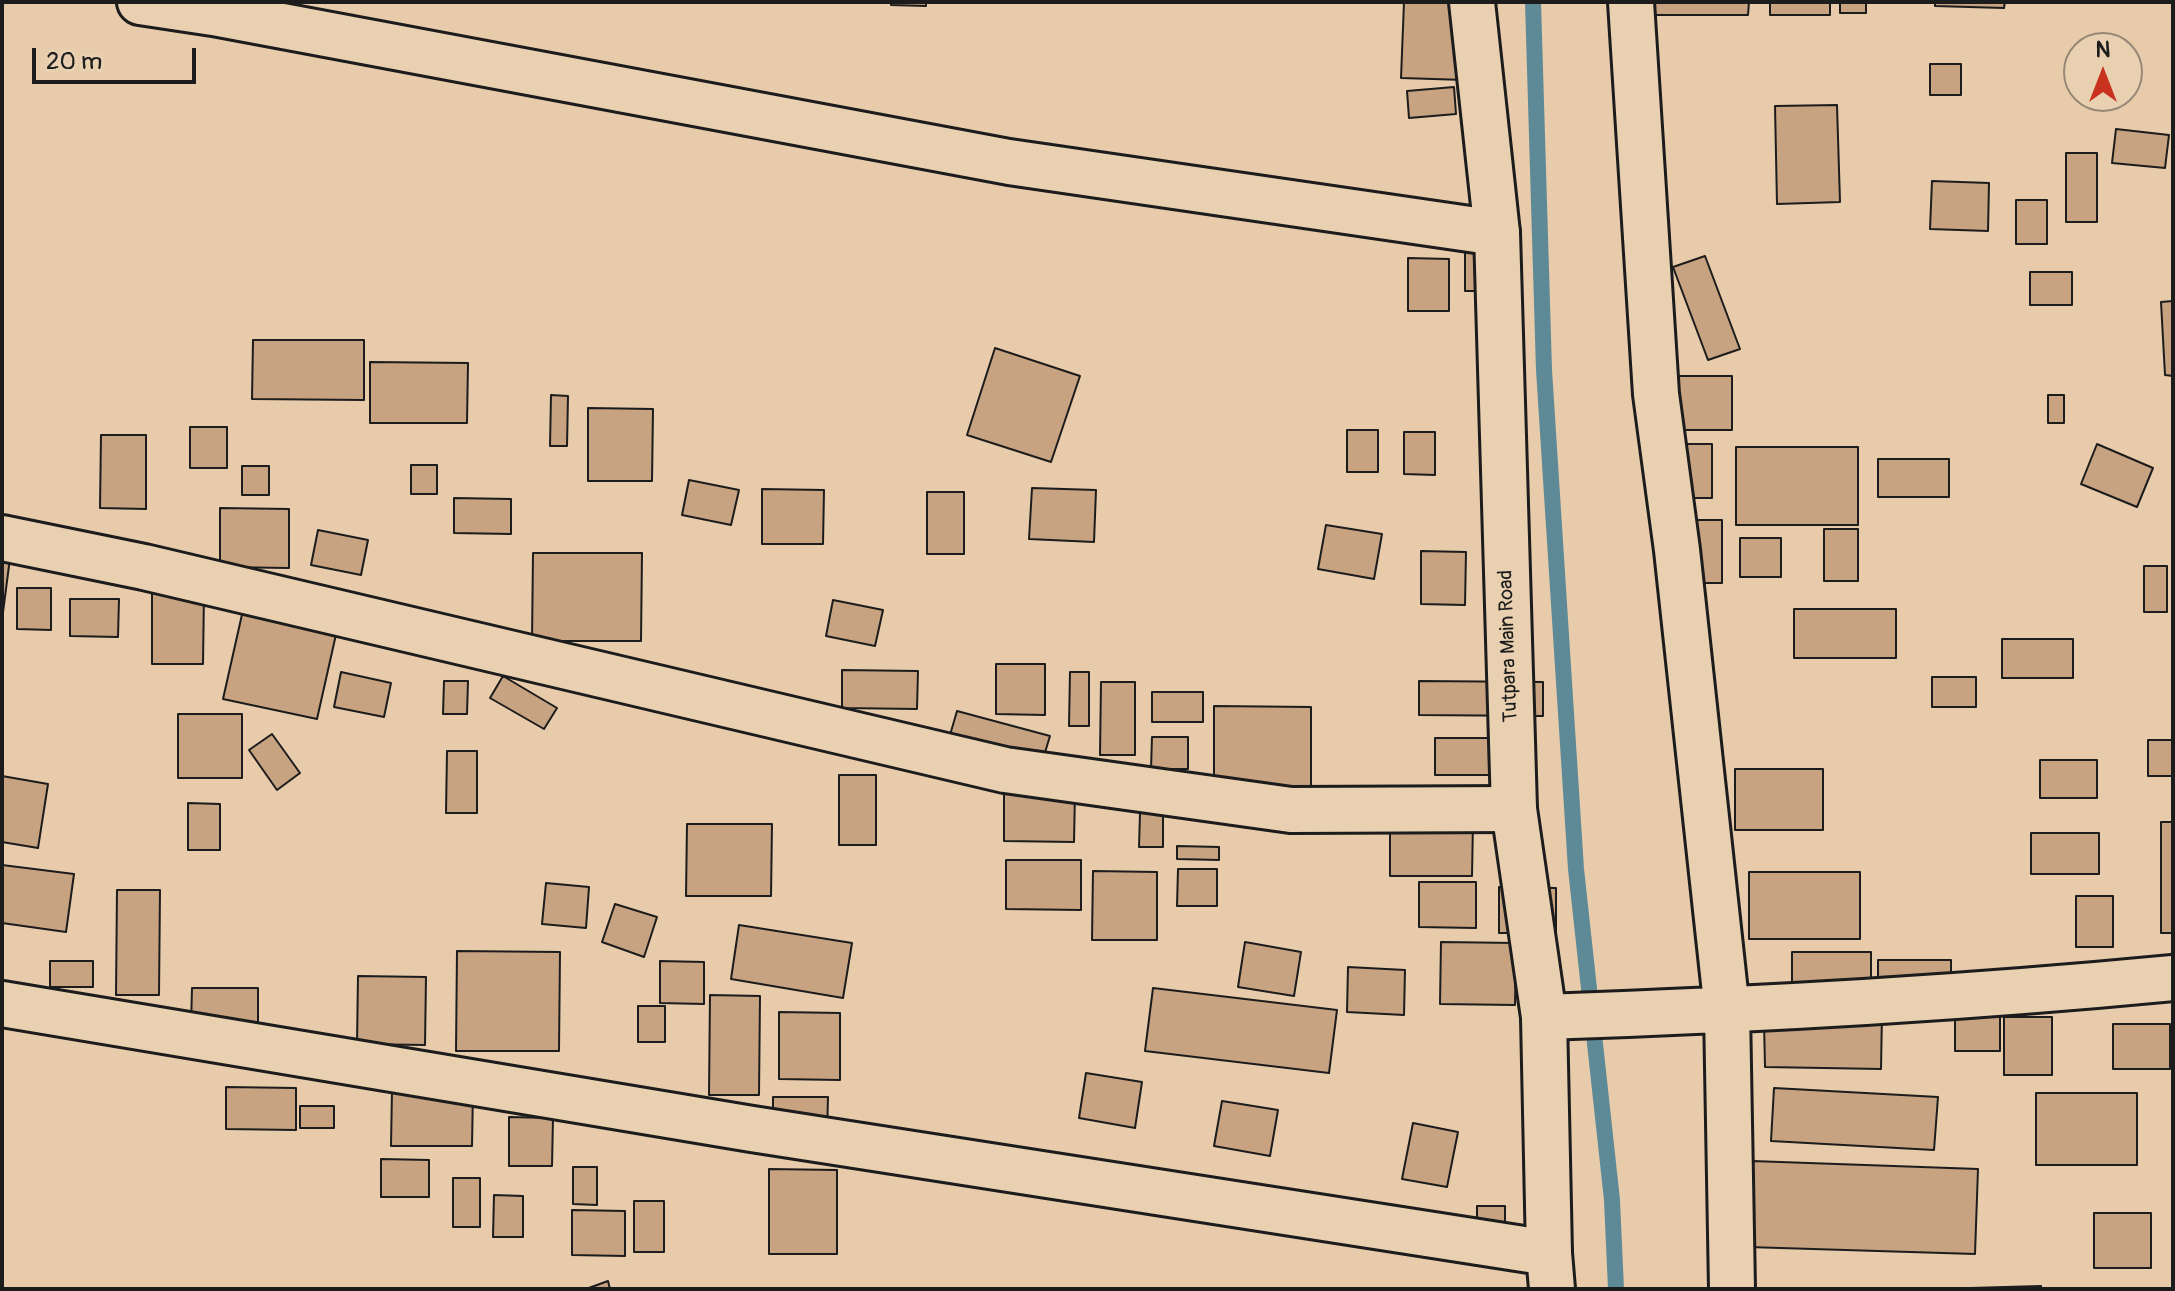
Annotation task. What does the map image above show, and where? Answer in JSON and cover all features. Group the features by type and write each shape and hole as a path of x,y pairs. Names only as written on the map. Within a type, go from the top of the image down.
{"street":[{"path":"140,2 1009,162 1497,233"},
{"name":"Tutpara Main Road","path":"1472,2 1497,233 1514,809 1544,1017 1550,1271"},
{"path":"1631,2 1656,394 1677,550 1727,1011 1732,1289"},
{"path":"2,538 144,567 1005,770 1291,810 1514,809"},
{"path":"1544,1017 1727,1011 2173,978"},
{"path":"2,1004 752,1129 1550,1271"}],"building":[{"path":"891,2 926,2 926,6 891,5"},
{"path":"1404,2 1469,2 1465,80 1401,78"},
{"path":"1646,2 1749,2 1748,15 1645,15"},
{"path":"1770,2 1830,2 1830,15 1770,15"},
{"path":"1840,2 1866,2 1866,13 1840,13"},
{"path":"1935,2 2005,2 2004,8 1935,6"},
{"path":"1930,64 1961,64 1961,95 1930,95"},
{"path":"1454,87 1456,114 1409,118 1407,91"},
{"path":"1837,105 1840,202 1777,204 1775,106"},
{"path":"2116,129 2169,135 2165,168 2112,163"},
{"path":"2066,153 2097,153 2097,222 2066,222"},
{"path":"1932,181 1989,183 1988,231 1930,229"},
{"path":"2016,200 2047,200 2047,244 2016,244"},
{"path":"1465,239 1514,291 1465,291"},
{"path":"1705,256 1740,349 1708,360 1673,267"},
{"path":"1408,258 1449,259 1449,311 1408,311"},
{"path":"2030,272 2072,272 2072,305 2030,305"},
{"path":"2173,301 2173,376 2165,375 2161,302"},
{"path":"253,340 364,340 364,400 252,399"},
{"path":"995,348 1080,376 1051,462 967,435"},
{"path":"370,362 468,363 467,423 370,423"},
{"path":"1674,376 1732,376 1732,430 1674,430"},
{"path":"551,395 568,396 567,446 550,446"},
{"path":"2048,395 2064,395 2064,423 2048,423"},
{"path":"588,408 653,409 652,481 588,481"},
{"path":"190,427 227,427 227,468 190,468"},
{"path":"1347,430 1378,430 1378,472 1347,472"},
{"path":"1404,432 1435,432 1435,475 1404,474"},
{"path":"101,435 146,435 146,509 100,508"},
{"path":"1686,444 1712,444 1712,498 1686,498"},
{"path":"2097,444 2153,468 2137,507 2081,484"},
{"path":"1736,447 1858,447 1858,525 1736,525"},
{"path":"1878,459 1949,459 1949,497 1878,497"},
{"path":"411,465 437,465 437,494 411,494"},
{"path":"242,466 269,466 269,495 242,495"},
{"path":"689,480 739,490 731,525 682,515"},
{"path":"1032,488 1096,490 1094,542 1029,539"},
{"path":"762,489 824,490 823,544 762,544"},
{"path":"927,492 964,492 964,554 927,554"},
{"path":"454,498 511,499 511,534 454,533"},
{"path":"220,508 289,509 289,568 220,567"},
{"path":"1691,520 1722,520 1722,583 1691,583"},
{"path":"1326,525 1382,534 1374,579 1318,569"},
{"path":"1824,529 1858,529 1858,581 1824,581"},
{"path":"318,530 368,540 361,575 311,565"},
{"path":"1740,538 1781,538 1781,577 1740,577"},
{"path":"1421,551 1466,552 1465,605 1421,604"},
{"path":"533,553 642,553 641,641 532,641"},
{"path":"2,557 10,558 2,620"},
{"path":"2144,566 2167,566 2167,612 2144,612"},
{"path":"17,588 51,588 51,630 17,629"},
{"path":"152,592 204,592 203,664 152,664"},
{"path":"70,599 119,599 118,637 70,636"},
{"path":"833,600 883,610 875,646 826,636"},
{"path":"1794,609 1896,609 1896,658 1794,658"},
{"path":"243,610 337,630 317,719 223,699"},
{"path":"2002,639 2073,639 2073,678 2002,678"},
{"path":"996,664 1045,664 1045,715 996,714"},
{"path":"842,670 918,671 917,709 842,708"},
{"path":"341,672 391,683 384,717 334,707"},
{"path":"1070,672 1089,672 1089,726 1069,726"},
{"path":"503,676 557,708 544,729 490,698"},
{"path":"1932,677 1976,677 1976,707 1932,707"},
{"path":"444,681 468,681 467,714 443,714"},
{"path":"1419,681 1543,682 1543,716 1419,715"},
{"path":"1101,682 1135,682 1135,755 1100,755"},
{"path":"1152,692 1203,692 1203,722 1152,722"},
{"path":"1214,706 1311,707 1311,789 1214,788"},
{"path":"957,711 1050,736 1043,759 950,735"},
{"path":"178,714 242,714 242,778 178,778"},
{"path":"272,734 300,773 277,790 249,750"},
{"path":"1152,737 1188,737 1188,769 1151,769"},
{"path":"1435,738 1495,738 1494,775 1435,775"},
{"path":"2148,740 2173,740 2173,776 2148,776"},
{"path":"447,751 477,751 477,813 446,813"},
{"path":"2040,760 2097,760 2097,798 2040,798"},
{"path":"1735,769 1823,769 1823,830 1735,830"},
{"path":"839,775 876,775 876,845 839,845"},
{"path":"2,776 48,784 38,848 2,842"},
{"path":"1004,791 1075,792 1074,842 1004,841"},
{"path":"188,803 220,804 220,850 188,850"},
{"path":"1140,813 1163,813 1163,847 1139,847"},
{"path":"1390,822 1473,822 1472,876 1390,876"},
{"path":"2161,822 2173,822 2173,933 2161,933"},
{"path":"687,824 772,824 771,896 686,896"},
{"path":"2031,833 2099,833 2099,874 2031,874"},
{"path":"1177,846 1219,847 1219,860 1177,859"},
{"path":"1006,860 1081,860 1081,910 1006,909"},
{"path":"2,865 74,874 66,932 2,923"},
{"path":"1178,869 1217,869 1217,906 1177,906"},
{"path":"1093,871 1157,872 1157,940 1092,940"},
{"path":"1749,872 1860,872 1860,939 1749,939"},
{"path":"1419,882 1476,882 1476,928 1419,927"},
{"path":"546,883 589,887 586,928 542,924"},
{"path":"1499,887 1556,888 1556,933 1499,933"},
{"path":"117,890 160,890 159,995 116,995"},
{"path":"2076,896 2113,896 2113,947 2076,947"},
{"path":"615,904 657,917 644,957 602,942"},
{"path":"739,925 852,943 843,998 731,979"},
{"path":"1245,942 1301,952 1294,996 1238,987"},
{"path":"1441,942 1516,943 1515,1005 1440,1004"},
{"path":"457,951 560,952 559,1051 456,1051"},
{"path":"1792,952 1871,952 1871,994 1792,994"},
{"path":"1878,960 1951,960 1951,990 1878,990"},
{"path":"50,961 93,961 93,987 50,987"},
{"path":"660,961 704,962 704,1004 660,1003"},
{"path":"1348,967 1405,970 1404,1015 1347,1012"},
{"path":"358,976 426,977 425,1045 357,1044"},
{"path":"192,988 258,988 258,1027 191,1026"},
{"path":"1153,988 1337,1010 1329,1073 1145,1051"},
{"path":"710,995 760,996 759,1095 709,1095"},
{"path":"638,1006 665,1006 665,1042 638,1042"},
{"path":"1955,1006 2000,1006 2000,1051 1955,1051"},
{"path":"779,1012 840,1013 840,1080 779,1079"},
{"path":"1882,1013 1881,1069 1765,1067 1764,1021"},
{"path":"2004,1017 2052,1017 2052,1075 2004,1075"},
{"path":"2113,1024 2170,1024 2170,1069 2113,1069"},
{"path":"1086,1073 1142,1082 1135,1128 1079,1118"},
{"path":"226,1087 296,1088 296,1130 226,1129"},
{"path":"1774,1088 1938,1097 1934,1150 1771,1141"},
{"path":"392,1089 473,1090 472,1146 391,1146"},
{"path":"2036,1093 2137,1093 2137,1165 2036,1165"},
{"path":"773,1097 828,1097 827,1134 773,1133"},
{"path":"1222,1101 1278,1110 1270,1156 1214,1146"},
{"path":"300,1106 334,1106 334,1128 300,1128"},
{"path":"509,1117 553,1118 552,1166 509,1166"},
{"path":"1413,1123 1458,1132 1447,1187 1402,1179"},
{"path":"381,1159 429,1160 429,1197 381,1197"},
{"path":"1752,1161 1978,1169 1975,1254 1748,1247"},
{"path":"573,1167 597,1167 597,1205 573,1204"},
{"path":"769,1169 837,1170 837,1254 769,1254"},
{"path":"453,1178 480,1178 480,1227 453,1227"},
{"path":"494,1195 523,1196 523,1237 493,1237"},
{"path":"634,1201 664,1201 664,1252 634,1252"},
{"path":"1477,1206 1505,1206 1505,1225 1477,1225"},
{"path":"572,1210 625,1211 625,1256 572,1255"},
{"path":"2094,1213 2151,1213 2151,1268 2094,1268"},
{"path":"608,1281 610,1289 586,1289"},
{"path":"2041,1286 2041,1289 1970,1289 1970,1288"}],"waterway":[{"path":"1533,2 1544,370 1576,869 1612,1200 1616,1289"}]}
